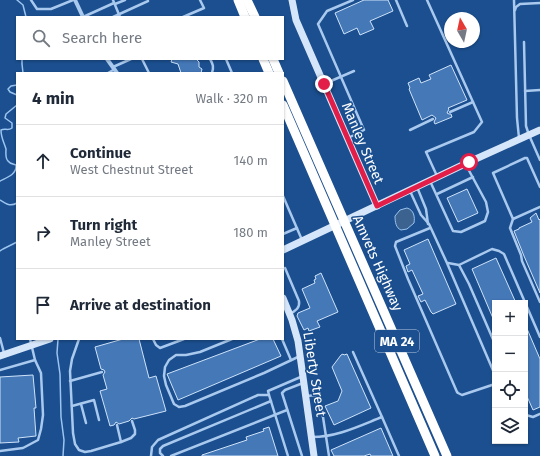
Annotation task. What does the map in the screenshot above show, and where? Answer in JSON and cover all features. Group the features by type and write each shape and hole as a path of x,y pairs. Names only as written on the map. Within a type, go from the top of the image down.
{"highway":[{"path":"238,0 245,16"},
{"path":"247,0 255,16"},
{"path":"263,60 269,72"},
{"path":"273,60 279,72"},
{"name":"Amvets Highway","path":"284,83 447,456"},
{"name":"Amvets Highway","path":"284,107 435,456"}],"main road":[{"name":"Manley Street","path":"292,0 296,20 377,206"},
{"path":"284,250 466,163 540,130"},
{"name":"Liberty Street","path":"284,302 287,313 297,335 314,456"},
{"path":"2,355 31,342 44,340"}],"street":[{"path":"74,0 82,16"},
{"path":"108,60 115,70"}],"lane":[{"path":"31,0 37,9 51,9 74,0"},
{"path":"85,16 114,2 125,0"},
{"path":"114,2 119,16 147,0"},
{"path":"185,16 204,8 200,0"},
{"path":"347,138 364,130 318,24 327,11 353,0"},
{"path":"396,0 407,26"},
{"path":"426,0 482,122 474,132 426,152 434,179 436,194 453,231 461,232 485,221 488,212 486,202 466,163"},
{"path":"514,0 517,118 519,139"},
{"path":"514,12 516,7 519,5 540,3"},
{"path":"524,42 526,126 540,160"},
{"path":"115,70 130,60"},
{"path":"142,60 148,72"},
{"path":"211,60 213,64 212,72"},
{"path":"226,60 232,72"},
{"path":"324,84 354,71"},
{"path":"525,90 540,90"},
{"path":"450,112 473,102"},
{"path":"410,130 433,119"},
{"path":"540,188 527,158 492,173 513,219 510,228 522,261 540,302"},
{"path":"436,194 473,177"},
{"path":"417,187 426,209 428,224"},
{"path":"409,191 421,215 428,224 447,263 493,372"},
{"path":"284,198 302,241"},
{"path":"513,219 540,206"},
{"path":"284,234 297,228"},
{"path":"430,228 396,242 395,244 408,279 456,392 462,395 492,385"},
{"path":"447,263 459,265 492,249 504,254 540,337"},
{"path":"459,265 492,337"},
{"path":"285,268 300,305 298,309 287,313"},
{"path":"0,338 2,355"},
{"path":"79,340 70,366 70,381 74,441 79,450 85,452 91,451 131,438 135,434 132,421"},
{"path":"153,340 156,346 160,348 181,340"},
{"path":"230,340 200,352 186,355 176,355 168,360 165,367 164,376 174,404 180,407 185,406 264,373 300,356"},
{"path":"282,340 291,360"},
{"path":"0,451 22,448 38,440 43,415 41,372 31,342"},
{"path":"353,352 399,456"},
{"path":"0,370 36,360"},
{"path":"70,381 102,372"},
{"path":"288,456 268,391 304,379"},
{"path":"302,456 282,393 304,379"},
{"path":"151,456 152,446 158,440 258,395 269,395"},
{"path":"306,396 316,395 323,417 329,456"},
{"path":"72,406 94,400 99,420"},
{"path":"163,456 160,453 160,449 163,446 271,401"},
{"path":"81,404 86,423"},
{"path":"171,456 287,410"},
{"path":"528,415 533,416 540,414"},
{"path":"312,437 333,436 382,417"},
{"path":"117,426 121,442"}],"water":[{"path":"407,208 414,214 414,223 407,229 401,230 396,224 395,216 400,210"}],"building":[{"path":"364,0 388,0 393,11 370,21 374,29 360,35 357,28 344,34 335,13"},
{"path":"172,60 197,60 199,62 199,67 202,69 201,72 181,72 178,64 171,62"},
{"path":"451,65 467,100 448,108 447,113 451,114 452,117 435,124 434,122 436,118 432,115 422,120 408,83 419,78 421,83 431,79 429,75"},
{"path":"467,189 478,213 458,222 447,198"},
{"path":"536,213 539,220 540,219 540,293 514,231 532,222 530,218"},
{"path":"428,239 456,304 433,314 425,300 421,302 418,296 423,294 412,270 408,272 406,266 410,264 404,250"},
{"path":"496,258 515,300 492,300 492,316 472,269"},
{"path":"321,273 338,312 317,321 320,327 309,331 308,328 304,330 297,316 298,313 310,308 302,289 315,283 315,276"},
{"path":"528,331 540,359 540,407 533,410 528,399"},
{"path":"120,340 139,340 149,378 156,376 166,411 134,419 132,418 129,421 119,424 116,422 114,425 110,426 100,391 107,389 103,375 105,372 101,369 95,347"},
{"path":"257,340 273,340 281,356 178,400 167,374"},
{"path":"343,354 347,354 371,408 334,425 325,406 338,401 342,391 332,367"},
{"path":"33,375 36,408 34,408 36,436 18,438 19,442 0,443 0,377"},
{"path":"269,427 278,456 202,456 247,440 246,437 264,431 263,429"},
{"path":"381,428 393,456 371,456 370,454 364,456 334,456 331,450"}],"waterway":[{"path":"17,0 23,5 26,16"},
{"path":"22,60 23,72"},
{"path":"16,85 11,86 8,89 10,92 16,95"},
{"path":"16,106 6,114 5,118 12,123 12,128 1,130 6,149 6,158 10,163 16,165"},
{"path":"0,181 11,175 16,168"},
{"path":"0,200 10,205 16,204"},
{"path":"0,251 16,242"},
{"path":"58,340 57,353 60,374 61,417 64,440 63,456"}],"route":[{"path":"324,84 377,206 469,162"}]}
